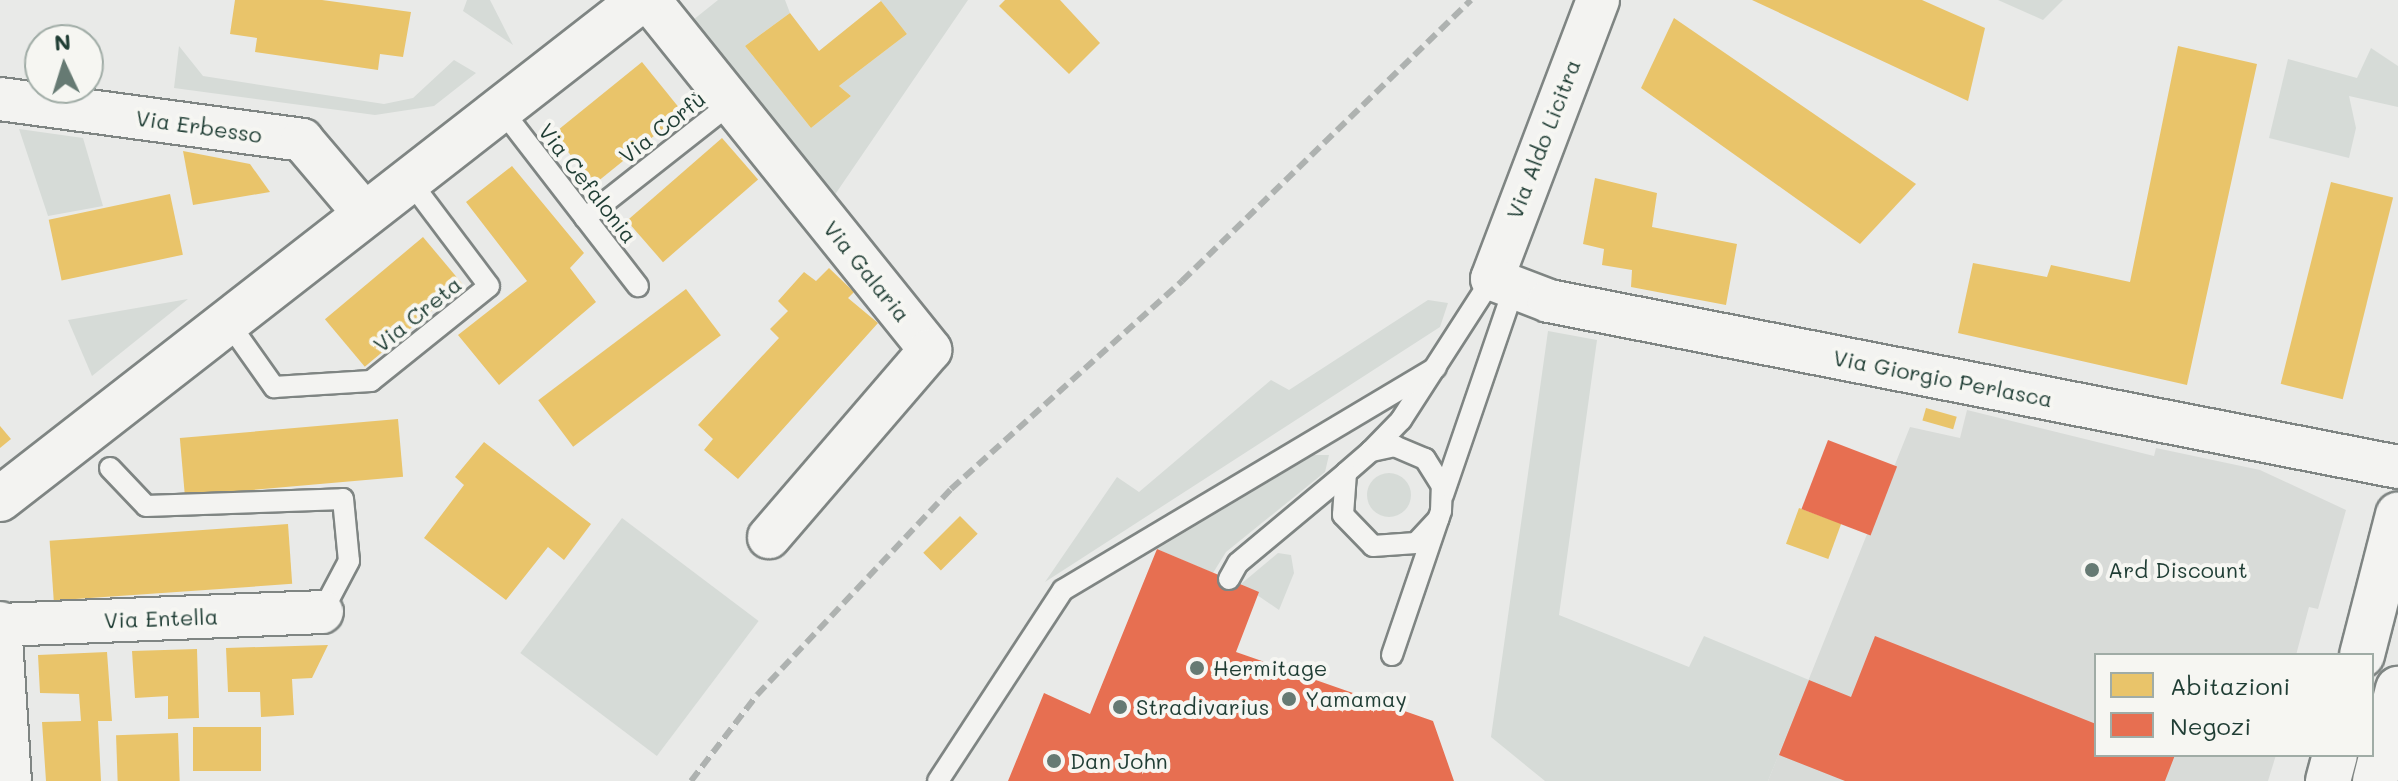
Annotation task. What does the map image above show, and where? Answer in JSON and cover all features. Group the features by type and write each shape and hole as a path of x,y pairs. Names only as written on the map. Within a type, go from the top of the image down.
{"street":[{"path":"0,499 641,0"},
{"name":"Via Galaria","path":"649,0 930,350 769,537"},
{"name":"Via Aldo Licitra","path":"1503,285 1598,0"},
{"name":"Via Erbesso","path":"0,99 302,140 365,214"},
{"name":"Via Giorgio Perlasca","path":"1503,285 2398,467"},
{"path":"2363,653 2398,515"},
{"name":"Via Entella","path":"0,624 322,612"},
{"path":"0,624 10,781"},
{"path":"2375,781 2398,689"},
{"path":"2328,781 2334,757"}],"lane":[{"name":"Via Corfù","path":"585,218 731,103"},
{"name":"Via Cefalonia","path":"501,109 638,286"},
{"name":"Via Creta","path":"228,322 274,387 371,381 489,286 409,180"},
{"path":"1229,579 1238,563 1371,451 1503,285"},
{"path":"1392,655 1438,519 1503,285"},
{"path":"938,781 1063,590 1436,368"},
{"path":"1371,451 1395,446 1418,454 1435,471 1443,495"},
{"path":"110,468 146,506 343,499 349,561 322,612"},
{"path":"1346,473 1343,515 1373,546 1416,543 1438,519"}],"shaded area":[{"path":"467,0 490,0 513,45 463,11"},
{"path":"718,0 785,0 790,13 745,46 811,128 851,96 839,86 907,34 880,0 968,0 834,196 693,20"},
{"path":"1998,0 2063,0 2043,20"},
{"path":"179,46 203,76 384,104 413,98 454,60 476,73 434,106 375,115 174,88"},
{"path":"2371,48 2398,66 2398,107 2349,96 2356,128 2349,158 2269,138 2288,59 2357,78"},
{"path":"19,129 83,138 103,206 48,216"},
{"path":"188,299 92,376 68,320"},
{"path":"1428,300 1448,303 1440,327 1045,582 1117,477 1139,492 1271,380 1289,390"},
{"path":"1548,331 1597,340 1559,615 1689,667 1704,636 1809,680 1768,781 1545,781 1491,737"},
{"name":"Ard Discount","path":"1967,410 2154,456 2156,448 2260,470 2346,510 2318,609 2309,607 2297,653 2094,653 2094,757 2275,757 2268,781 1768,781 1910,427 1960,438"},
{"path":"1314,455 1329,455 1325,472 1226,552 1213,573 1157,549"},
{"path":"1389,473 1405,479 1411,495 1405,511 1389,517 1373,511 1367,495 1373,479"},
{"path":"622,518 759,621 657,756 520,653"},
{"path":"1278,553 1291,555 1294,573 1279,610 1241,584"}],"building: Abitazioni":[{"path":"235,0 322,0 411,12 403,57 380,54 378,70 255,52 257,38 230,34"},
{"path":"1005,0 1060,0 1100,43 1069,74 999,6"},
{"path":"1752,0 1922,0 1985,28 1968,101"},
{"path":"881,1 907,34 839,86 851,96 811,128 745,46 790,13 819,51"},
{"path":"1674,18 1916,184 1860,244 1641,88"},
{"path":"2178,46 2257,64 2187,385 1958,333 1973,263 2047,277 2051,265 2130,282"},
{"path":"642,62 683,113 594,184 553,134"},
{"path":"722,138 758,180 663,262 627,221"},
{"path":"183,151 250,164 270,192 193,205"},
{"path":"512,166 584,253 570,268 596,302 499,385 458,335 527,281 466,202"},
{"path":"1595,178 1657,193 1652,227 1737,244 1726,305 1631,287 1632,270 1602,265 1604,249 1583,244"},
{"path":"2331,182 2393,197 2343,399 2281,384"},
{"path":"170,194 183,255 62,280 49,220"},
{"path":"423,237 463,284 365,367 325,319"},
{"path":"829,268 854,292 848,298 878,323 738,479 704,450 713,439 698,425 779,338 770,329 788,311 778,301 804,272 816,281"},
{"path":"686,289 721,335 573,447 538,400"},
{"path":"1926,408 1957,417 1953,429 1922,420"},
{"path":"398,419 403,477 185,496 180,438"},
{"path":"0,426 11,439 0,448"},
{"path":"484,442 591,524 564,560 548,547 506,600 424,538 464,485 455,477"},
{"path":"1799,508 1841,523 1828,559 1786,544"},
{"path":"960,516 978,534 941,570 923,553"},
{"path":"288,524 292,584 54,601 50,541"},
{"path":"328,645 312,678 292,679 294,715 261,717 260,692 228,692 226,648"},
{"path":"197,649 199,718 168,719 168,696 135,698 132,651"},
{"path":"107,652 112,721 98,721 101,781 46,781 42,722 81,721 79,694 40,693 38,655"},
{"path":"193,727 261,727 261,771 193,771"},
{"path":"178,733 180,781 118,781 116,735"}],"building: Negozi":[{"path":"1828,440 1897,467 1871,536 1801,509"},
{"path":"1157,549 1259,592 1236,652 1433,721 1454,781 1008,781 1044,693 1090,714"},
{"path":"1875,636 2094,723 2094,757 2174,757 2165,781 1845,781 1779,755 1809,680 1851,697"}],"railway":[{"path":"691,781 757,695 951,489 1182,281 1471,0"}],"place":[{"name":"Ard Discount","path":"2092,570"},
{"name":"Hermitage","path":"1197,668"},
{"name":"Yamamay","path":"1289,699"},
{"name":"Stradivarius","path":"1120,707"},
{"name":"Dan John","path":"1054,761"}]}
